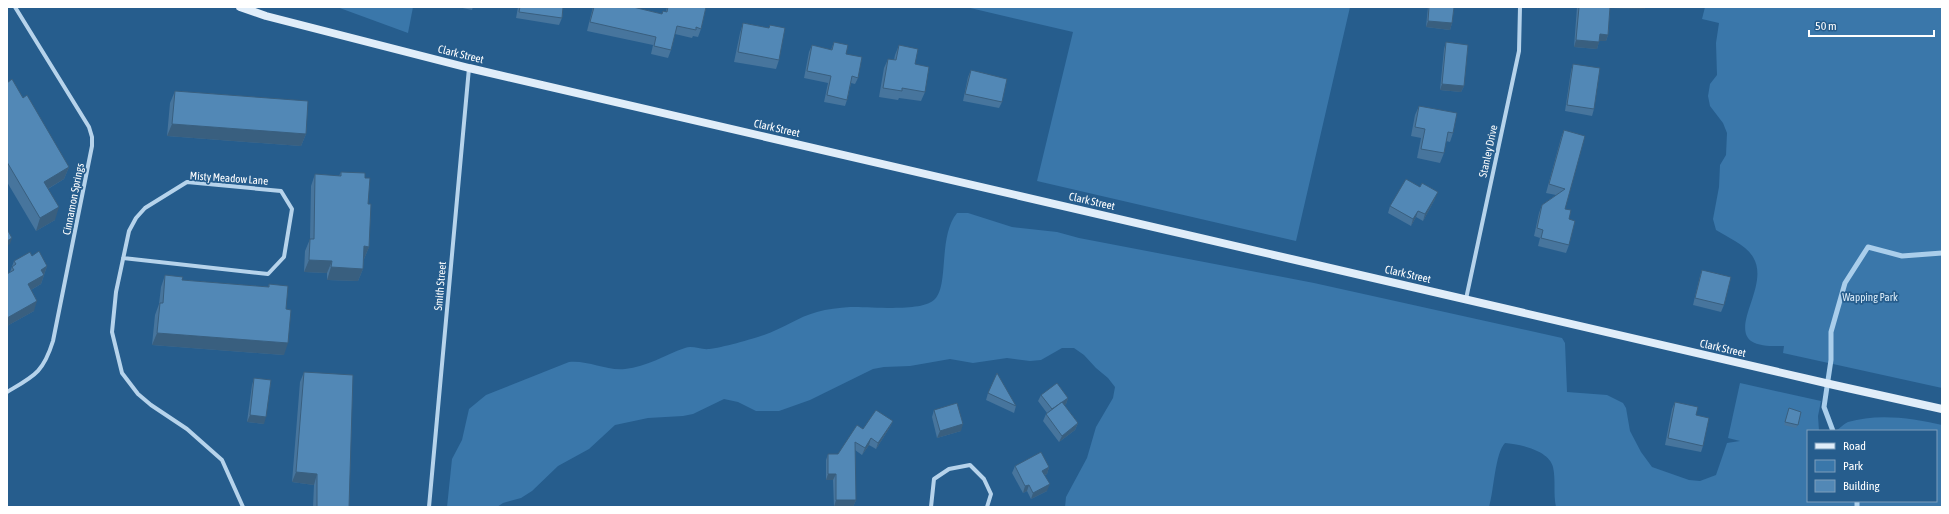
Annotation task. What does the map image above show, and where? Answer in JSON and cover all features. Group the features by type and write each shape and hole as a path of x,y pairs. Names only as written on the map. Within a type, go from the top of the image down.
{"main road":[{"name":"Clark Street","path":"240,7 266,16 469,68 1820,382 1942,409"}],"street":[{"name":"Cinnamon Springs","path":"7,392 38,372 49,354 53,342 93,141 89,127 15,7"},
{"name":"Stanley Drive","path":"1466,299 1519,51 1520,7"},
{"name":"Smith Street","path":"429,507 469,68"},
{"name":"Misty Meadow Lane","path":"123,258 268,274 284,257 292,209 281,191 187,182 145,208 136,218 129,231 123,258 116,292 112,332 122,373 142,398 187,429 222,460 243,507"},
{"path":"931,507 934,479 950,469 970,465 984,479 991,494 987,507"}],"green space":[{"path":"337,7 413,7 408,33"},
{"path":"966,7 1350,7 1296,241 1037,181 1073,32"},
{"name":"Wapping Park","path":"1705,7 1942,7 1942,388 1783,353 1784,346 1768,346 1755,343 1751,341 1746,334 1745,325 1755,291 1757,268 1753,257 1746,249 1716,230 1713,219 1719,187 1720,165 1726,155 1727,133 1723,123 1710,106 1708,96 1710,84 1717,75 1716,43 1719,23 1702,19"},
{"path":"957,213 968,213 1012,227 1057,232 1079,238 1314,283 1562,338 1565,343 1567,392 1607,395 1623,403 1626,408 1630,431 1641,452 1652,467 1689,480 1700,481 1716,475 1727,443 1740,441 1728,438 1740,383 1821,401 1818,416 1819,430 1807,430 1807,502 1937,502 1937,430 1836,430 1848,422 1859,419 1883,417 1919,420 1942,425 1942,507 1556,507 1554,472 1550,461 1546,456 1533,449 1505,443 1497,463 1489,507 1065,507 1066,497 1087,458 1096,427 1113,398 1115,387 1108,378 1084,355 1074,348 1062,348 1041,360 1030,361 1007,358 973,363 950,359 910,366 873,369 810,400 779,411 756,411 738,402 724,399 693,414 648,418 615,425 589,449 558,466 532,491 521,498 503,503 497,507 447,507 452,459 462,440 469,409 486,395 569,362 618,369 633,368 688,347 709,349 752,339 810,314 821,311 850,307 895,308 919,306 928,303 935,299 942,283 945,247 951,223"}],"building":[{"path":"520,7 563,7 562,18 519,12"},
{"path":"594,7 633,7 662,14 663,11 667,12 668,7 706,7 701,29 696,27 696,30 677,26 671,50 654,46 656,37 590,22"},
{"path":"1429,7 1454,7 1452,23 1428,21"},
{"path":"1579,7 1610,7 1608,35 1600,34 1599,42 1576,40"},
{"path":"743,23 769,28 770,25 785,28 779,60 738,52"},
{"path":"834,42 848,45 846,54 862,57 858,78 852,76 847,100 827,95 831,76 807,71 812,45 832,50"},
{"path":"1446,42 1468,45 1464,86 1442,84"},
{"path":"899,45 918,49 915,64 929,67 925,92 902,88 902,91 883,88 888,59 896,60"},
{"path":"1573,64 1600,68 1594,109 1567,105"},
{"path":"971,70 1007,79 1002,102 965,94"},
{"path":"12,79 23,98 27,95 69,167 44,182 59,207 40,218 7,162 7,83"},
{"path":"175,91 308,101 306,134 172,124"},
{"path":"1419,106 1457,113 1453,133 1448,132 1444,153 1421,149 1425,129 1415,127"},
{"path":"1564,130 1585,136 1565,209 1571,210 1569,219 1575,221 1569,245 1541,238 1543,230 1537,228 1542,205 1565,189 1549,184"},
{"path":"341,172 365,173 365,178 370,178 368,204 371,204 369,247 364,246 363,269 331,267 332,261 309,260 310,239 314,239 315,174 341,176"},
{"path":"1406,179 1420,187 1422,183 1438,192 1425,214 1418,211 1413,219 1390,206"},
{"path":"7,229 12,238 7,241"},
{"path":"39,251 47,266 41,270 44,275 28,284 37,301 7,318 7,274 14,270 12,267 16,264 14,261 30,252 32,256"},
{"path":"1702,270 1731,277 1724,305 1695,298"},
{"path":"165,275 183,277 182,280 269,287 269,284 288,286 286,309 291,310 288,343 157,333 160,303 163,303"},
{"path":"304,372 353,375 349,507 317,507 317,474 296,472"},
{"path":"997,373 1016,406 988,393"},
{"path":"254,378 271,380 266,417 250,415"},
{"path":"1057,383 1068,398 1052,409 1041,395"},
{"path":"1062,402 1078,423 1062,436 1046,414"},
{"path":"1675,402 1698,407 1696,415 1709,418 1703,446 1668,438"},
{"path":"957,403 963,424 940,431 934,410"},
{"path":"1789,408 1801,412 1798,425 1785,422"},
{"path":"876,410 893,421 878,443 871,438 865,448 855,442 856,500 836,500 836,474 828,474 828,454 838,454 857,425 863,429"},
{"path":"1041,452 1049,467 1042,471 1050,484 1033,493 1029,485 1025,486 1015,466"}],"waterway":[{"path":"1833,430 1824,407 1831,360 1831,332 1845,283 1868,247 1902,256 1942,253"},
{"path":"1857,502 1857,507"}]}
